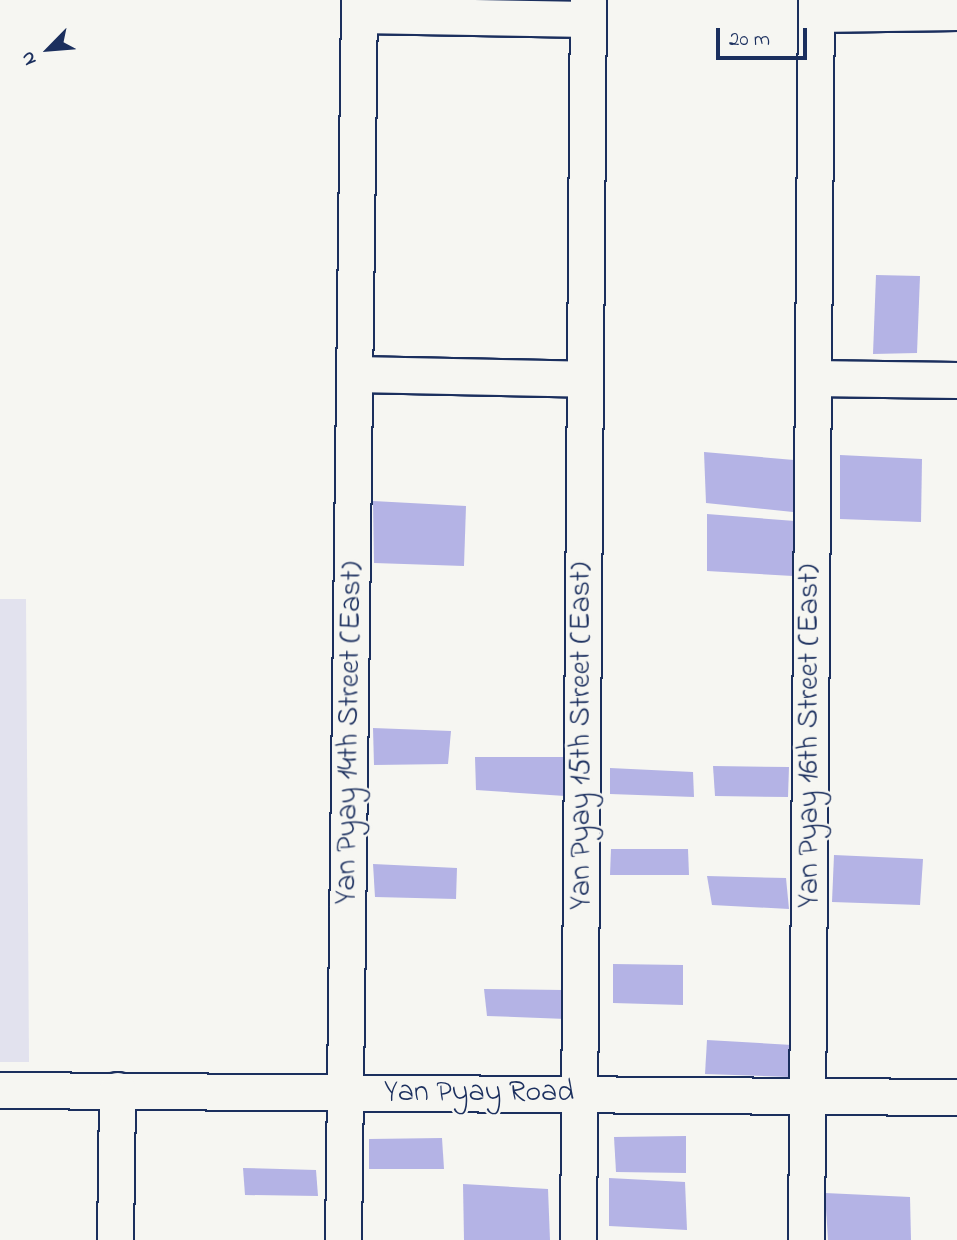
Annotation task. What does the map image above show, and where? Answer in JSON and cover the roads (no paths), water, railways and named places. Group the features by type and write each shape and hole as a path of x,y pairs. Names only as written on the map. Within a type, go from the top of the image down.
{"street":[{"path":"816,7 957,12"},
{"name":"Yan Pyay 16th Street (East)","path":"806,1240 816,7"},
{"path":"359,8 588,10"},
{"name":"Yan Pyay 14th Street (East)","path":"343,1240 359,8"},
{"name":"Yan Pyay 15th Street (East)","path":"578,1240 588,10"},
{"path":"355,374 585,379"},
{"path":"813,378 957,380"},
{"name":"Yan Pyay Road","path":"0,1090 957,1097"},
{"path":"114,1240 117,1090"}]}
